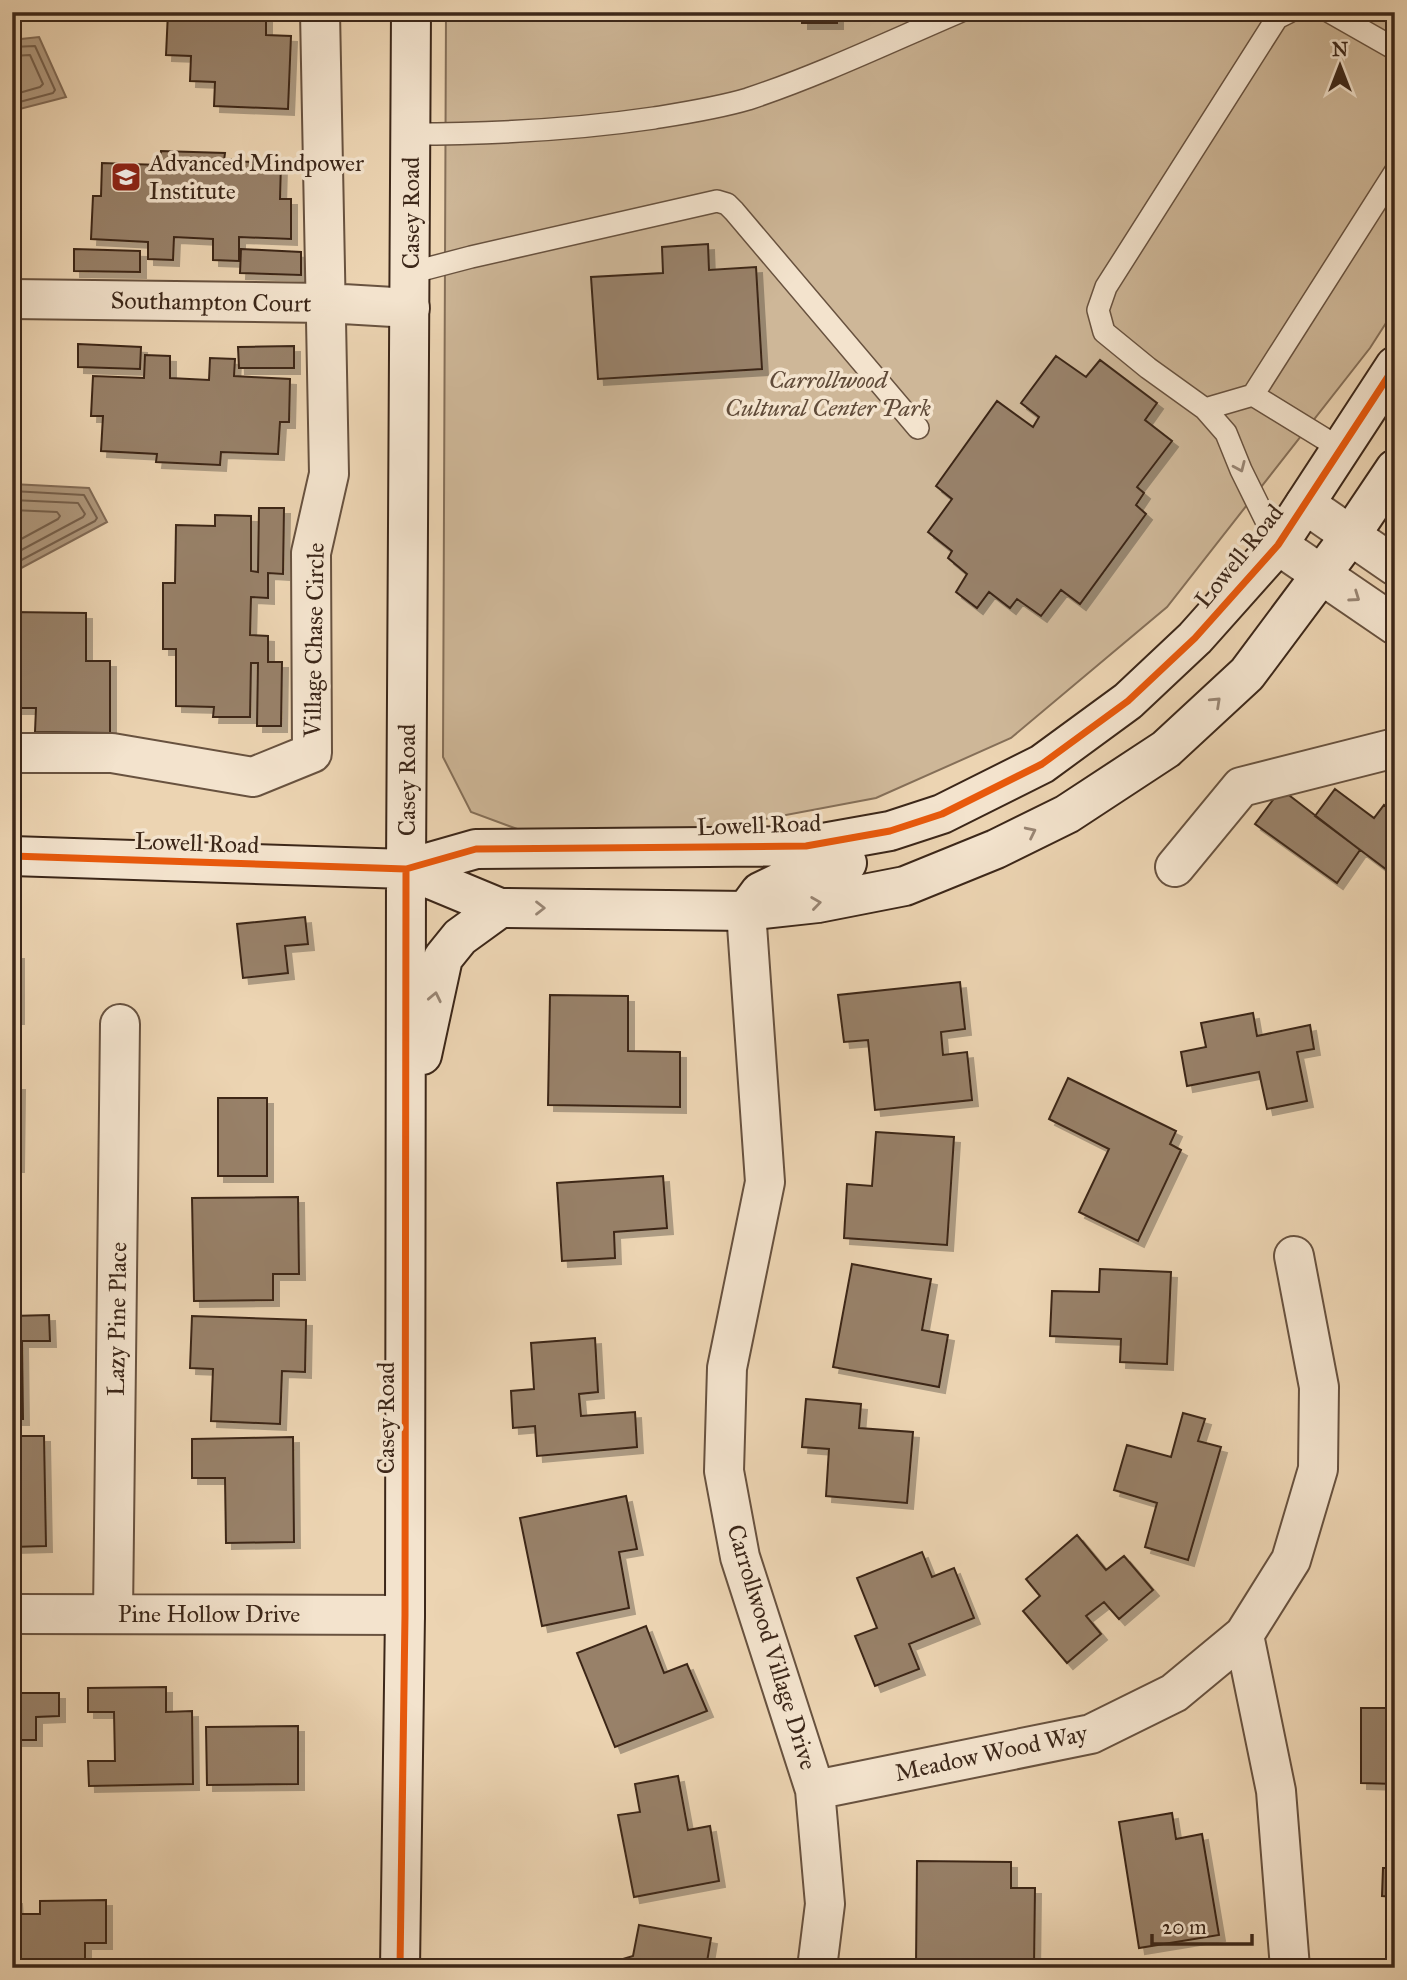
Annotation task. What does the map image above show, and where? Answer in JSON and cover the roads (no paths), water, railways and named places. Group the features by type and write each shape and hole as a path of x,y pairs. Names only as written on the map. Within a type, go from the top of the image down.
{"street":[{"name":"Village Chase Circle","path":"12,753 112,753 253,778 312,753 311,554 329,474 320,12"},
{"name":"Casey Road","path":"400,1968 405,1615 411,12"},
{"name":"Southampton Court","path":"12,299 326,303 410,291"},
{"name":"Lowell Road","path":"12,856 406,869 475,849 806,846 890,831 942,814 1042,764 1128,701 1195,638 1278,545 1395,366"},
{"name":"Lowell Road","path":"406,869 499,908 746,911 818,903 905,886 996,849 1067,814 1166,749 1247,674 1350,536 1395,469"},
{"path":"1305,504 1395,566"},
{"path":"1278,545 1395,625"},
{"path":"1175,867 1241,787 1395,748"},
{"path":"746,911 760,892 799,873 906,850 942,814"},
{"path":"406,1084 421,1059 443,958 460,937 499,908"},
{"name":"Carrollwood Village Drive","path":"746,911 765,1182 727,1368 724,1471 740,1557 815,1790 825,1904 817,1968"},
{"name":"Lazy Pine Place","path":"113,1614 120,1024"},
{"name":"Meadow Wood Way","path":"815,1790 1091,1734 1174,1693 1244,1635 1292,1560 1318,1469 1319,1387 1294,1256"},
{"name":"Pine Hollow Drive","path":"12,1614 405,1615"},
{"path":"1244,1635 1276,1791 1290,1968"}],"lane":[{"path":"411,134 495,134 559,130 698,110 746,99 814,75 959,12"},
{"path":"1278,545 1226,433 1205,410 1104,332 1098,310 1106,288 1277,18 1289,12"},
{"path":"1330,12 1395,49"},
{"path":"1205,410 1253,395 1395,172"},
{"path":"410,291 471,257 717,201 727,204 734,211 918,428"},
{"path":"1253,395 1341,449"}],"water":[{"path":"39,37 66,97 12,111 12,40"},
{"path":"12,484 89,488 107,522 12,573"}],"place":[{"name":"Advanced Mindpower Institute","path":"126,177"}],"park label":[{"name":"Carrollwood Cultural Center Park","path":"828,394"}]}
